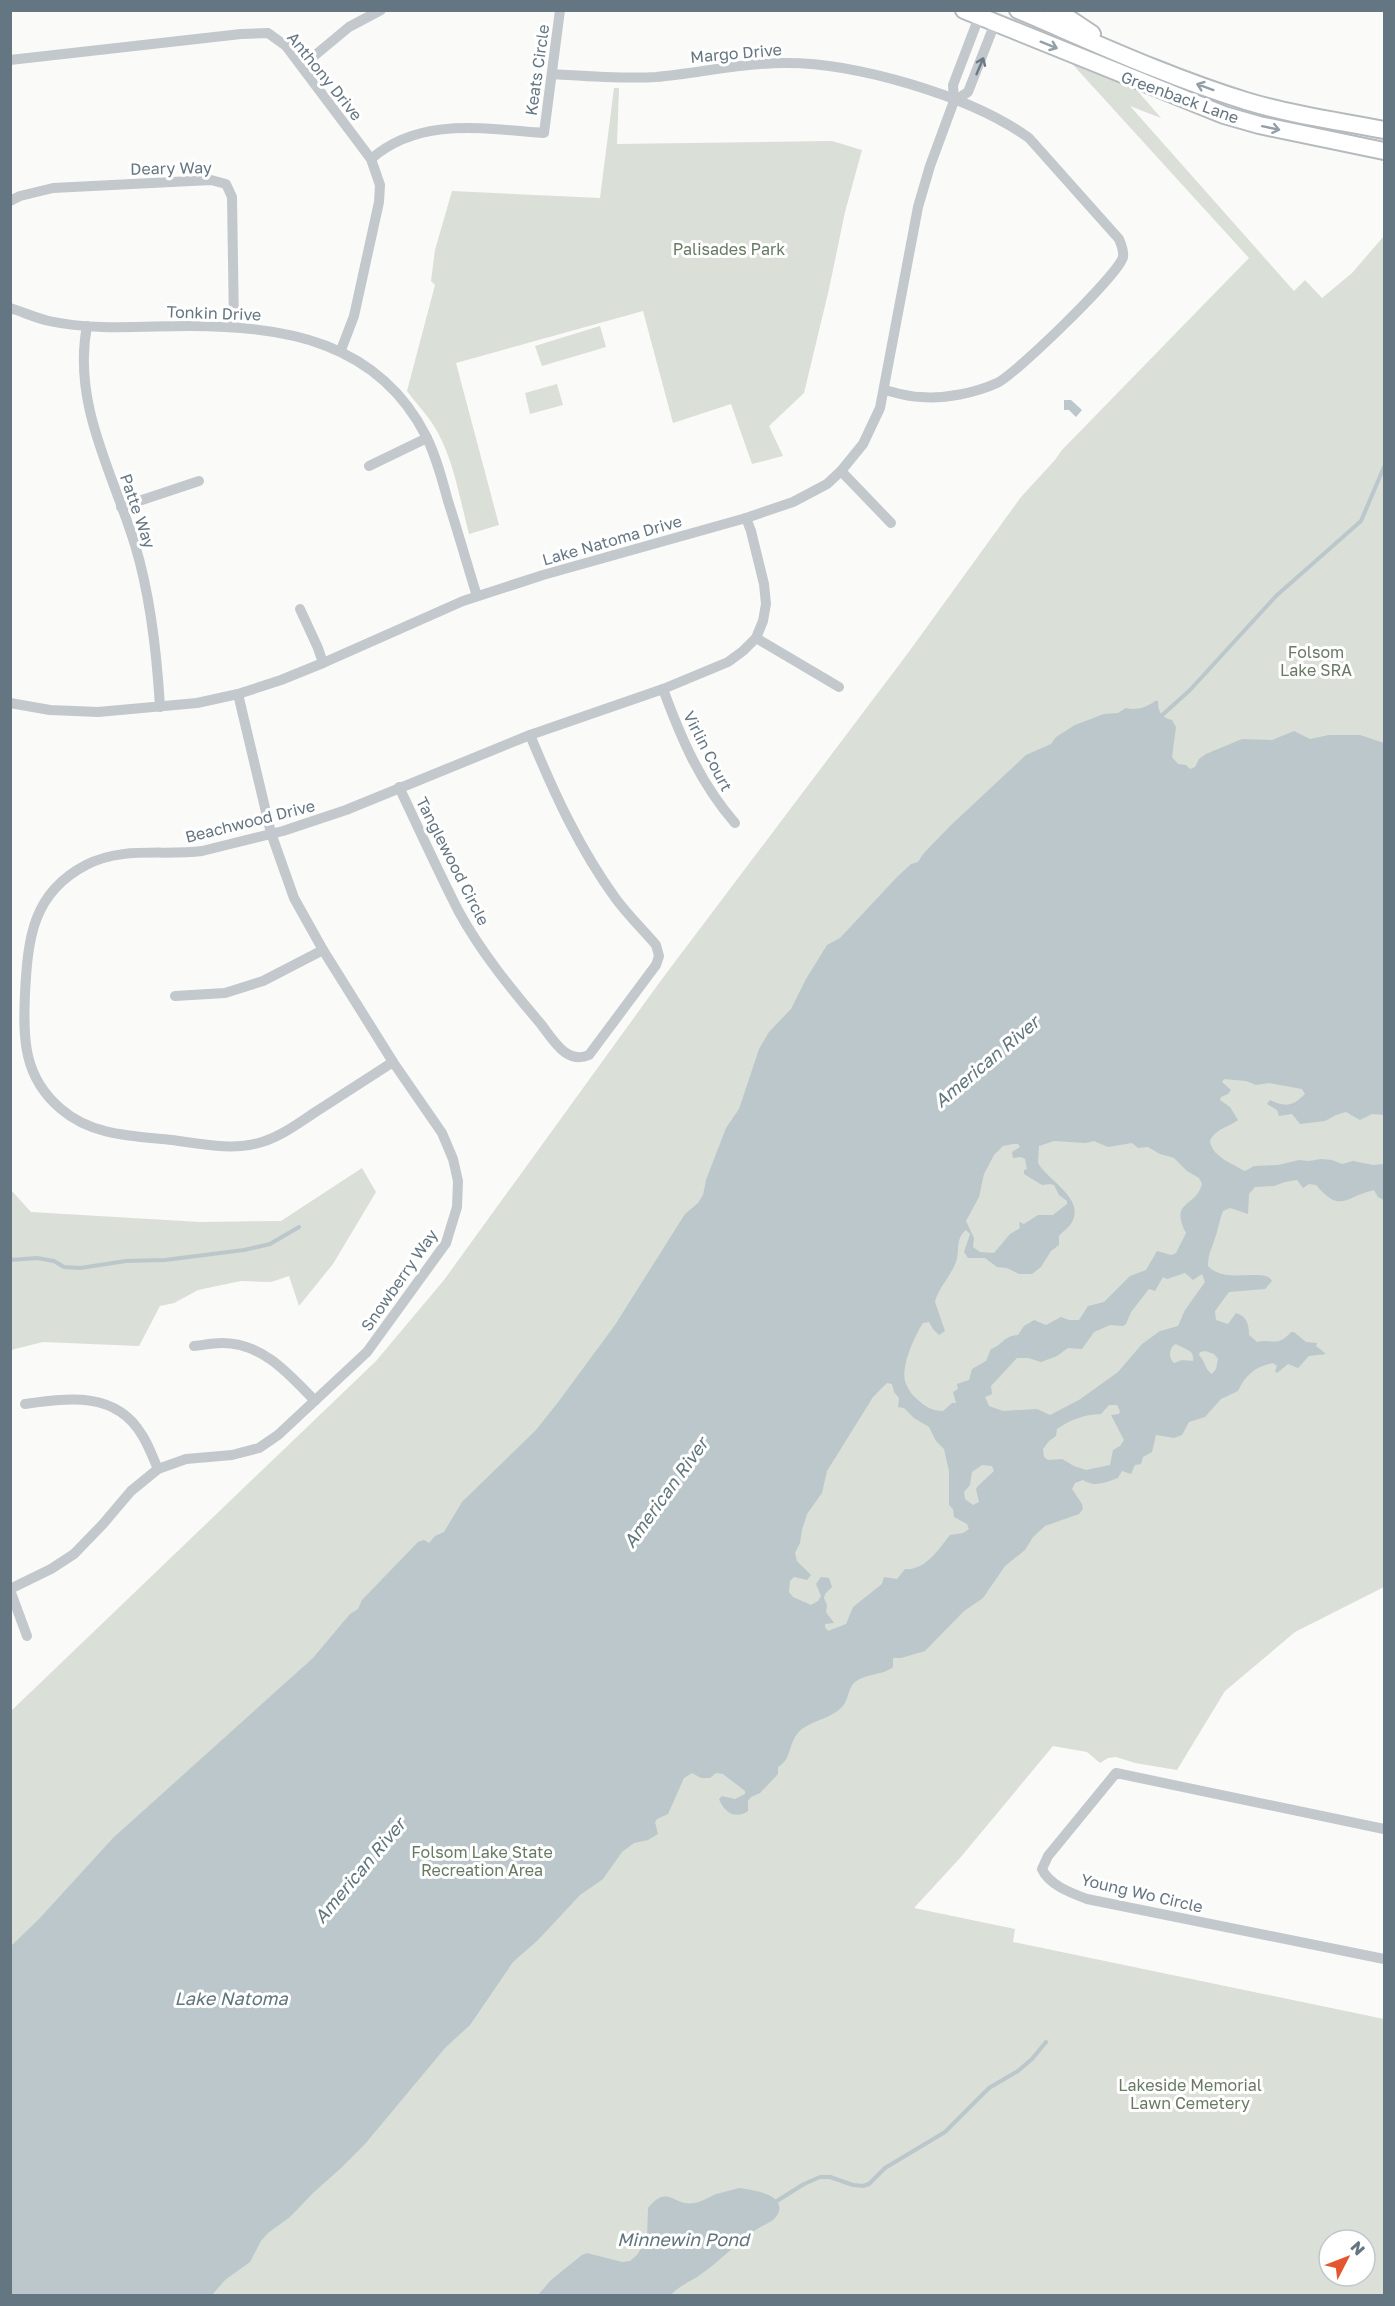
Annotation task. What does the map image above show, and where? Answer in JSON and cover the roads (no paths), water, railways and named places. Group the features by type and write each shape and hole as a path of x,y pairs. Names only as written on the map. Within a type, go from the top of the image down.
{"main road":[{"name":"Greenback Lane","path":"1018,10 1204,87 1248,102 1297,114 1384,130"},
{"path":"1051,10 1087,30 1106,47"},
{"name":"Greenback Lane","path":"974,12 997,17 1224,115 1259,125 1384,151"}],"street":[{"path":"302,66 349,27 381,10"},
{"name":"Keats Circle","path":"371,159 401,140 436,129 544,133 560,10"},
{"name":"Lake Natoma Drive","path":"10,703 50,710 99,712 197,703 237,694 281,680 477,596 746,518 810,494 841,471 867,436 875,421 885,390 918,207 930,165 954,101 953,85 974,12"},
{"name":"Lake Natoma Drive","path":"954,101 969,92 997,17"},
{"name":"Anthony Drive","path":"10,60 241,34 268,33 286,46 371,159 380,185 379,202 354,316 341,351"},
{"name":"Margo Drive","path":"552,74 626,78 657,77 756,64 795,63 854,71 894,81 954,101 1011,125 1029,138 1119,239 1123,256 1121,262 1032,357 999,382 977,390 920,398 885,390"},
{"name":"Deary Way","path":"10,201 53,188 211,180 226,184 232,197 234,326"},
{"name":"Tonkin Drive","path":"10,308 49,321 87,326 234,326 300,335 341,351 367,367 392,387 414,415 427,438 437,462 477,596"},
{"name":"Patte Way","path":"87,326 83,343 86,399 92,424 135,544 143,576 160,707"},
{"path":"369,466 427,438"},
{"path":"841,471 891,523"},
{"path":"121,507 199,481"},
{"path":"746,518 764,584 766,604 763,621 756,638 839,687"},
{"path":"300,609 318,648 322,663"},
{"name":"Beachwood Drive","path":"393,1062 283,1133 263,1142 232,1146 111,1133 90,1127 70,1116 53,1101 34,1074 26,1052 23,1030 29,942 45,903 59,885 87,865 127,853 202,851 337,814 530,735 663,688 728,662 756,638"},
{"name":"Virlin Court","path":"663,688 682,739 704,783 735,823"},
{"name":"Snowberry Way","path":"10,1589 51,1569 74,1554 131,1491 158,1469 186,1459 232,1455 259,1448 278,1435 367,1352 446,1243 457,1207 458,1181 453,1159 442,1132 393,1062 323,950 294,898 271,833 237,694"},
{"name":"Tanglewood Circle","path":"399,787 460,913 481,946 513,991 568,1056 582,1058 589,1055 656,965 658,952 656,945 617,900 575,836 549,784 530,735"},
{"path":"175,996 225,993 263,981 323,950"},
{"path":"194,1346 223,1343 245,1346 265,1354 315,1401"},
{"path":"26,1404 80,1398 105,1404 127,1417 139,1430 158,1469"},
{"path":"10,1589 27,1636"},
{"name":"Young Wo Circle","path":"1384,1829 1116,1773 1048,1856 1042,1869 1047,1877 1056,1884 1087,1899 1384,1959"}],"water":[{"path":"1064,400 1071,400 1082,410 1076,417 1069,410 1064,410"},
{"name":"Lake Natoma","path":"1158,701 1161,714 1172,720 1176,727 1172,757 1178,764 1186,765 1190,769 1195,767 1199,759 1206,754 1242,739 1272,740 1294,731 1310,739 1329,735 1360,735 1384,743 1384,1115 1372,1114 1360,1120 1346,1112 1325,1121 1300,1124 1292,1114 1279,1116 1277,1110 1267,1104 1270,1100 1284,1105 1292,1103 1305,1094 1302,1089 1269,1083 1256,1085 1246,1081 1224,1079 1222,1082 1231,1090 1220,1100 1230,1107 1238,1120 1220,1130 1210,1140 1218,1155 1245,1171 1254,1166 1278,1165 1299,1160 1321,1159 1342,1164 1353,1161 1373,1165 1384,1164 1384,1200 1378,1197 1374,1190 1337,1201 1324,1194 1316,1185 1309,1184 1303,1188 1297,1180 1274,1186 1255,1187 1249,1194 1248,1214 1230,1208 1223,1211 1210,1253 1208,1266 1215,1272 1261,1275 1272,1281 1265,1289 1229,1292 1215,1311 1216,1320 1228,1324 1236,1313 1240,1314 1248,1324 1249,1335 1257,1342 1279,1341 1294,1332 1306,1342 1317,1343 1316,1346 1326,1354 1309,1356 1298,1368 1288,1364 1277,1373 1275,1371 1277,1366 1273,1363 1261,1366 1244,1380 1238,1391 1221,1399 1205,1417 1189,1422 1182,1435 1174,1438 1156,1435 1152,1452 1143,1457 1141,1464 1135,1465 1131,1474 1122,1471 1118,1478 1100,1484 1092,1484 1083,1480 1075,1483 1072,1489 1083,1509 1079,1514 1045,1526 1033,1537 1025,1550 1005,1566 983,1598 964,1611 925,1651 893,1658 893,1667 889,1670 855,1682 838,1711 802,1729 794,1739 783,1764 778,1767 778,1774 760,1793 748,1801 748,1811 734,1815 724,1808 719,1799 722,1796 735,1799 745,1794 745,1791 723,1774 716,1773 710,1778 701,1778 692,1773 684,1778 668,1814 655,1822 658,1834 648,1840 634,1843 622,1852 603,1879 580,1895 538,1940 513,1962 470,2025 445,2048 365,2144 290,2217 268,2233 250,2262 225,2280 212,2295 11,2295 11,1946 39,1919 113,1838 313,1658 350,1614 358,1609 362,1600 418,1542 424,1540 429,1543 435,1536 444,1532 462,1502 536,1430 615,1325 685,1214 698,1203 703,1195 706,1180 726,1128 739,1109 759,1049 769,1032 791,1009 827,945 840,938 898,876 911,864 918,862 950,826 1026,755 1051,744 1056,737 1075,725 1104,714 1118,713 1126,708 1141,708","holes":["1054,1141 1086,1143 1094,1141 1108,1147 1132,1143 1138,1148 1148,1147 1174,1158 1187,1171 1199,1178 1202,1184 1199,1192 1182,1209 1180,1215 1186,1233 1176,1253 1171,1255 1157,1251 1146,1270 1130,1276 1104,1302 1088,1306 1079,1320 1061,1317 1046,1325 1034,1320 1024,1326 1018,1335 1009,1337 991,1349 986,1361 972,1369 969,1380 957,1384 958,1389 953,1392 956,1403 952,1403 943,1411 929,1408 908,1389 904,1375 905,1367 923,1323 929,1322 939,1335 945,1331 935,1302 956,1262 960,1237 966,1230 970,1234 964,1252 968,1258 985,1258 997,1267 1007,1268 1019,1274 1032,1274 1041,1267 1051,1251 1059,1245 1059,1236 1072,1222 1075,1213 1069,1197 1038,1163 1039,1146","1018,1144 1020,1147 1012,1152 1013,1158 1025,1159 1027,1169 1024,1170 1024,1174 1042,1185 1054,1185 1067,1204 1053,1215 1038,1215 1024,1224 1019,1222 1020,1228 1010,1234 994,1253 980,1252 973,1247 974,1238 966,1221 979,1197 984,1174 994,1155 1003,1146","1185,1273 1193,1280 1202,1274 1205,1282 1185,1310 1178,1326 1160,1331 1142,1344 1118,1372 1079,1400 1050,1415 1037,1409 1003,1411 989,1406 985,1397 992,1394 991,1386 1017,1358 1028,1358 1041,1362 1057,1356 1068,1348 1082,1349 1094,1332 1110,1325 1123,1326 1126,1324 1131,1312 1149,1289 1155,1291 1163,1277 1167,1279","1176,1344 1188,1350 1192,1354 1193,1361 1182,1360 1174,1363 1170,1356","1205,1351 1214,1354 1218,1359 1216,1369 1212,1374 1199,1355 1200,1352","887,1383 892,1384 899,1398 898,1407 904,1408 914,1418 929,1427 936,1441 944,1449 949,1471 949,1505 953,1509 954,1517 967,1524 969,1529 963,1533 950,1535 925,1563 912,1569 905,1569 897,1579 884,1577 882,1584 853,1607 846,1624 828,1631 825,1624 834,1623 826,1612 827,1605 824,1598 832,1587 829,1578 821,1577 816,1584 821,1596 811,1605 793,1597 789,1592 790,1581 794,1577 807,1580 811,1575 797,1561 795,1553 800,1543 807,1514 822,1493 827,1471 873,1397","1109,1405 1117,1405 1120,1411 1119,1414 1111,1415 1124,1440 1113,1450 1110,1465 1086,1470 1062,1459 1048,1460 1044,1457 1043,1449 1056,1436 1057,1429 1078,1418 1101,1414","982,1465 992,1466 994,1471 976,1489 979,1502 973,1505 965,1499 964,1492 970,1485 972,1472"]},
{"name":"Minnewin Pond","path":"739,2188 771,2196 779,2205 776,2216 671,2295 538,2295 551,2280 587,2253 622,2262 630,2261 637,2255 647,2239 648,2208 661,2197 666,2196 681,2202 694,2203"}],"waterway":[{"path":"1159,718 1190,690 1276,596 1361,521 1384,467"},
{"path":"10,1260 37,1258 54,1261 64,1267 80,1268 126,1261 165,1260 244,1250 270,1244 299,1227"},
{"path":"772,2204 820,2177 830,2177 853,2185 869,2184 885,2168 945,2132 989,2088 1018,2071 1046,2042"}],"park label":[{"name":"Palisades Park","path":"729,249"},
{"name":"Folsom Lake SRA","path":"1316,661"},
{"name":"Folsom Lake State Recreation Area","path":"482,1861"},
{"name":"Lakeside Memorial Lawn Cemetery","path":"1190,2094"}],"water label":[{"name":"American River","path":"987,1062"},
{"name":"American River","path":"666,1493"},
{"name":"American River","path":"360,1871"}]}
